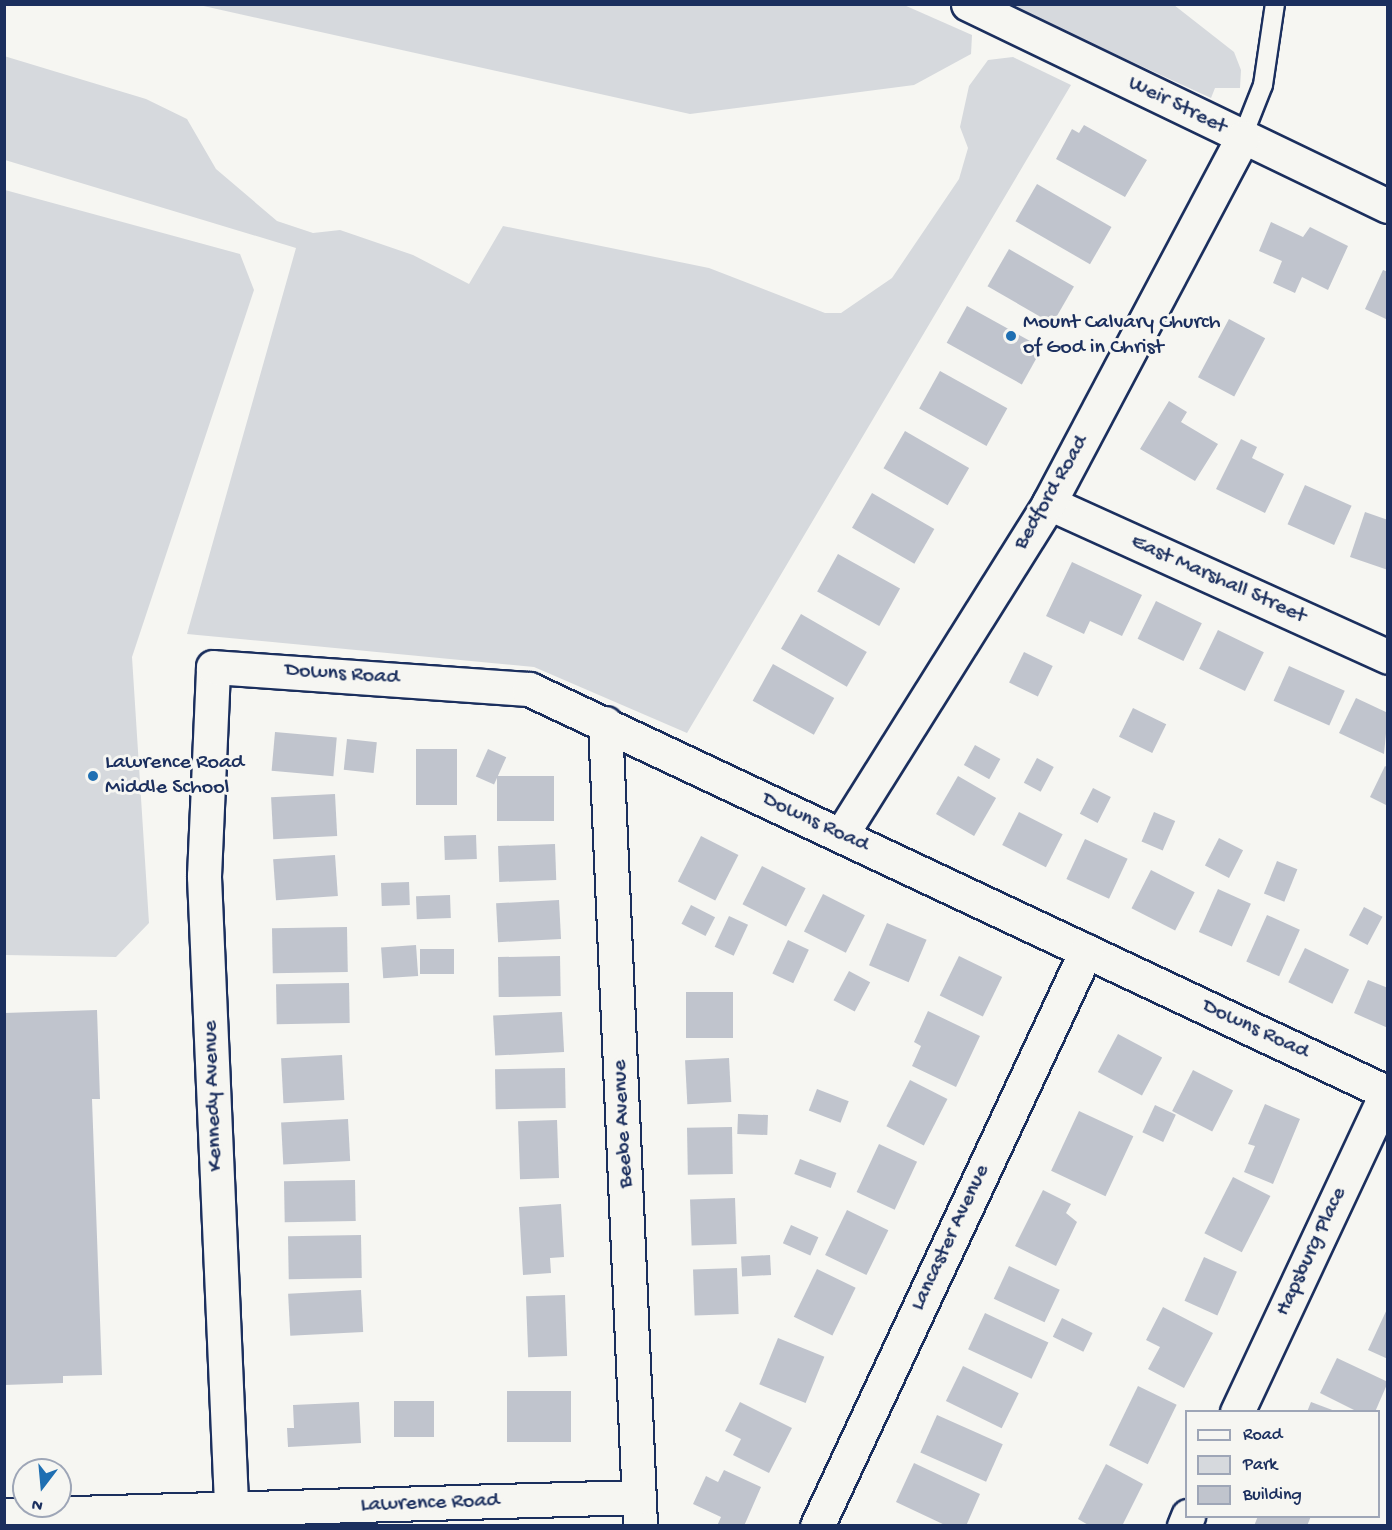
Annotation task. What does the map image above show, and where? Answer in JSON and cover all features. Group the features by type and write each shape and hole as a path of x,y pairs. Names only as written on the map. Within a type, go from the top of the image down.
{"street":[{"name":"Weir Street","path":"968,4 1242,138 1388,206"},
{"name":"Bedford Road","path":"841,836 1049,503 1242,138"},
{"name":"East Marshall Street","path":"1049,503 1388,657"},
{"name":"Downs Road","path":"213,666 512,685 605,723 1387,1093"},
{"name":"Kennedy Avenue","path":"213,666 204,876 232,1518"},
{"name":"Beebe Avenue","path":"605,723 639,1511"},
{"name":"Lancaster Avenue","path":"817,1526 1086,951"},
{"name":"Hapsburg Place","path":"1238,1410 1387,1093"},
{"name":"Lawrence Road","path":"4,1515 232,1518 639,1511"}],"lane":[{"path":"1242,138 1263,85 1275,4"}],"green space":[{"path":"199,5 904,5 972,35 971,54 914,85 690,114"},
{"path":"1008,5 1174,5 1234,52 1241,70 1240,88 1215,88 1211,98"},
{"path":"4,56 146,99 187,119 216,169 277,221 313,233 340,230 413,255 469,284 503,226 709,268 825,313 841,313 892,278 959,179 968,148 960,127 969,86 988,60 1013,57 1071,85 687,733 534,667 187,634 296,248 5,160"},
{"path":"5,190 240,254 254,290 132,657 149,923 116,957 5,955"}],"building":[{"path":"1084,125 1147,160 1125,197 1056,159 1072,129 1079,133"},
{"path":"1037,184 1111,227 1090,264 1016,221"},
{"path":"1271,222 1303,237 1310,227 1348,246 1328,290 1302,277 1295,293 1273,283 1282,261 1259,251"},
{"path":"1009,249 1074,286 1052,324 988,286"},
{"path":"1383,270 1388,272 1388,320 1365,309"},
{"path":"967,306 1042,348 1022,384 947,343"},
{"path":"1229,319 1265,338 1234,397 1198,377"},
{"path":"940,371 1007,408 986,446 919,409"},
{"path":"1169,401 1187,412 1181,422 1218,444 1195,481 1140,449"},
{"path":"905,431 969,468 948,505 884,468"},
{"path":"1241,439 1257,447 1252,458 1284,474 1265,513 1216,489"},
{"path":"1305,485 1352,506 1334,545 1288,524"},
{"path":"872,493 934,529 914,564 852,528"},
{"path":"1365,512 1388,520 1388,570 1350,557"},
{"path":"838,554 900,588 879,626 817,592"},
{"path":"1072,562 1142,595 1122,636 1090,621 1084,634 1046,616"},
{"path":"1156,601 1202,623 1183,661 1138,639"},
{"path":"801,614 867,652 847,687 781,649"},
{"path":"1218,630 1264,652 1245,691 1199,669"},
{"path":"1024,652 1053,666 1038,697 1009,683"},
{"path":"773,664 834,698 814,735 753,701"},
{"path":"1289,666 1345,691 1329,726 1274,701"},
{"path":"1356,698 1388,713 1384,754 1339,733"},
{"path":"1133,708 1166,724 1152,753 1119,737"},
{"path":"275,732 337,737 333,776 272,771"},
{"path":"347,739 377,742 374,773 344,770"},
{"path":"975,745 1000,759 989,779 964,765"},
{"path":"416,749 457,749 457,805 416,805"},
{"path":"488,749 506,757 494,785 476,776"},
{"path":"1037,758 1054,767 1041,792 1024,783"},
{"path":"1385,766 1388,768 1388,806 1370,797"},
{"path":"497,776 554,776 554,821 497,821"},
{"path":"958,776 996,798 974,836 936,814"},
{"path":"1093,788 1111,797 1098,823 1080,814"},
{"path":"335,794 337,836 273,839 271,797"},
{"path":"1019,812 1063,834 1046,867 1002,845"},
{"path":"1154,812 1175,821 1163,850 1141,841"},
{"path":"476,835 477,859 445,860 444,836"},
{"path":"701,836 738,855 715,901 678,881"},
{"path":"1219,838 1243,850 1229,878 1205,866"},
{"path":"1085,839 1128,859 1109,899 1066,879"},
{"path":"555,844 556,880 499,882 498,846"},
{"path":"335,855 338,896 276,900 273,859"},
{"path":"1277,861 1297,869 1284,902 1264,893"},
{"path":"762,866 806,888 786,927 742,904"},
{"path":"1151,870 1195,892 1175,931 1131,908"},
{"path":"409,882 410,905 382,906 381,883"},
{"path":"1218,889 1251,904 1232,947 1199,932"},
{"path":"823,894 865,915 846,953 804,931"},
{"path":"450,895 451,918 417,919 416,896"},
{"path":"559,900 561,939 498,942 496,903"},
{"path":"691,905 715,917 706,936 681,924"},
{"path":"1364,907 1383,917 1368,945 1349,935"},
{"path":"1267,915 1300,930 1279,976 1246,962"},
{"path":"729,916 748,925 734,956 715,947"},
{"path":"887,923 927,940 909,982 869,965"},
{"path":"347,927 348,972 273,973 272,928"},
{"path":"788,940 809,950 793,983 772,974"},
{"path":"416,945 418,976 383,978 381,947"},
{"path":"1305,948 1349,969 1332,1004 1288,982"},
{"path":"420,949 454,949 454,974 420,974"},
{"path":"560,956 561,996 499,997 498,957"},
{"path":"959,956 1002,977 983,1017 940,996"},
{"path":"849,971 870,982 855,1011 834,1000"},
{"path":"1368,980 1388,988 1388,1028 1354,1013"},
{"path":"349,983 350,1023 277,1024 276,984"},
{"path":"686,992 733,992 733,1038 686,1038"},
{"path":"97,1010 100,1099 92,1099 102,1375 63,1376 63,1383 4,1385 4,1013"},
{"path":"928,1011 980,1036 956,1087 912,1066 921,1046 914,1042"},
{"path":"562,1012 564,1052 495,1056 493,1016"},
{"path":"1118,1034 1162,1057 1142,1095 1098,1072"},
{"path":"342,1055 344,1100 283,1103 281,1058"},
{"path":"729,1058 731,1102 687,1104 685,1060"},
{"path":"565,1068 566,1108 496,1109 495,1069"},
{"path":"1193,1070 1233,1090 1212,1131 1172,1111"},
{"path":"910,1080 947,1099 924,1145 886,1126"},
{"path":"817,1089 849,1101 840,1123 809,1110"},
{"path":"1265,1104 1300,1119 1273,1184 1244,1172 1255,1146 1248,1144"},
{"path":"1155,1105 1176,1115 1163,1142 1142,1132"},
{"path":"1079,1111 1133,1136 1105,1196 1051,1171"},
{"path":"738,1114 768,1115 767,1135 737,1134"},
{"path":"348,1119 350,1161 283,1164 281,1123"},
{"path":"557,1120 559,1178 520,1179 518,1121"},
{"path":"732,1127 733,1174 688,1175 687,1128"},
{"path":"879,1144 917,1162 895,1210 857,1192"},
{"path":"800,1159 836,1173 831,1188 794,1174"},
{"path":"1233,1177 1270,1196 1242,1252 1204,1233"},
{"path":"355,1180 356,1221 285,1222 284,1181"},
{"path":"1043,1190 1071,1204 1066,1213 1077,1222 1056,1266 1015,1246"},
{"path":"735,1198 737,1244 692,1246 690,1200"},
{"path":"561,1204 564,1257 550,1258 551,1273 523,1275 519,1207"},
{"path":"847,1210 888,1230 866,1275 825,1255"},
{"path":"791,1225 818,1237 810,1255 783,1243"},
{"path":"361,1235 362,1278 289,1279 288,1236"},
{"path":"770,1255 771,1275 742,1276 741,1257"},
{"path":"1204,1257 1237,1272 1217,1315 1184,1301"},
{"path":"1009,1266 1060,1290 1045,1322 994,1299"},
{"path":"737,1268 739,1314 695,1316 693,1270"},
{"path":"817,1269 856,1288 832,1335 794,1317"},
{"path":"361,1290 363,1332 290,1336 288,1294"},
{"path":"565,1295 567,1356 528,1357 526,1296"},
{"path":"1163,1307 1213,1333 1184,1388 1148,1369 1160,1347 1146,1340"},
{"path":"1388,1307 1388,1359 1368,1350"},
{"path":"985,1313 1048,1343 1032,1379 968,1349"},
{"path":"1062,1318 1093,1333 1083,1352 1053,1337"},
{"path":"778,1338 824,1357 806,1403 759,1384"},
{"path":"1337,1358 1388,1382 1376,1410 1354,1410 1320,1393"},
{"path":"963,1366 1019,1393 1002,1428 946,1401"},
{"path":"1138,1386 1177,1405 1148,1464 1109,1445"},
{"path":"507,1391 571,1391 571,1442 507,1442"},
{"path":"394,1401 434,1401 434,1437 394,1437"},
{"path":"359,1402 361,1443 288,1447 287,1428 294,1428 293,1405"},
{"path":"740,1402 792,1428 769,1473 733,1455 741,1439 725,1431"},
{"path":"1311,1402 1332,1410 1308,1410"},
{"path":"937,1415 1003,1444 986,1482 920,1452"},
{"path":"914,1463 980,1494 966,1526 947,1526 896,1502"},
{"path":"1106,1464 1143,1484 1122,1526 1090,1526 1078,1519"},
{"path":"724,1470 761,1487 744,1526 717,1526 721,1517 693,1504 706,1476 718,1482"},
{"path":"1257,1518 1310,1518 1307,1526 1254,1526"}],"place":[{"name":"Mount Calvary Church of God in Christ","path":"1011,336"},
{"name":"Lawrence Road Middle School","path":"93,776"}]}
